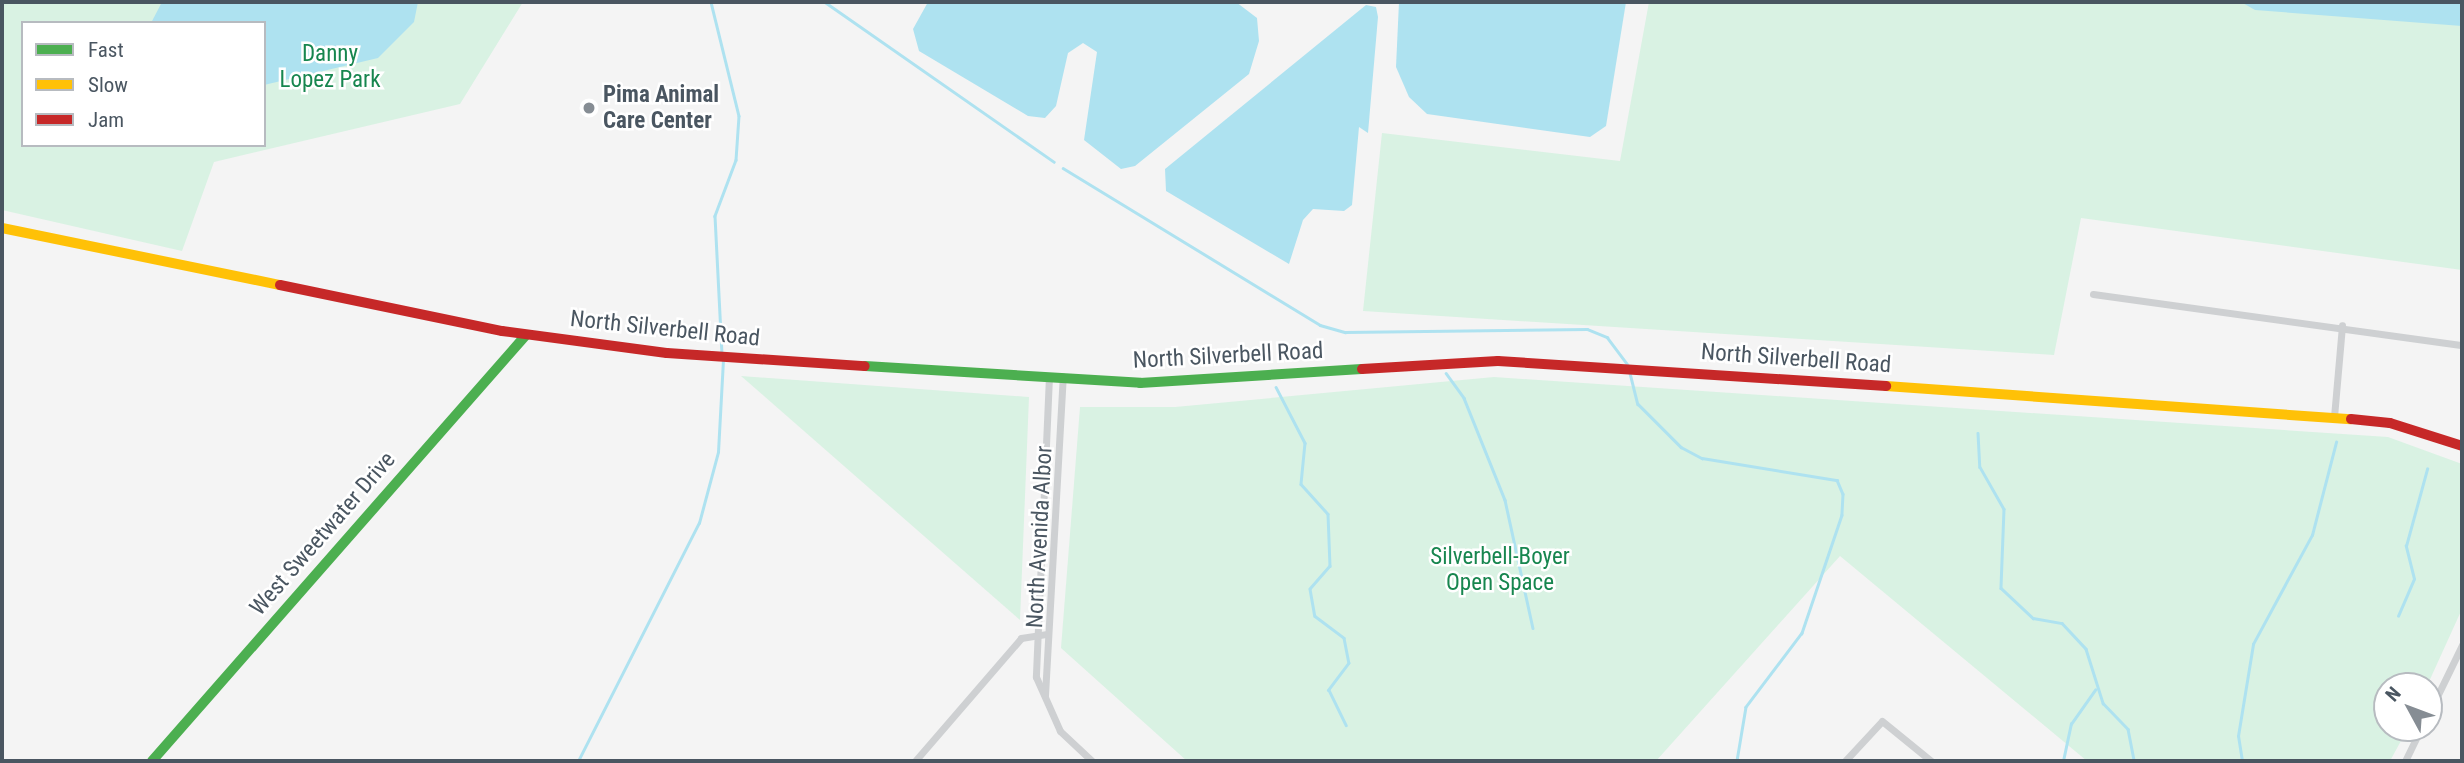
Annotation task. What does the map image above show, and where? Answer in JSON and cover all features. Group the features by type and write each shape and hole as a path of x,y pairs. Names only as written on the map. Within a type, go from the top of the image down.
{"main road":[{"name":"North Silverbell Road","path":"2,228 526,335 667,353 1192,384 1498,361 2334,416 2390,423 2462,446"},
{"name":"West Sweetwater Drive","path":"152,761 526,335"}],"street":[{"path":"2093,294 2342,325 2462,345"},
{"path":"2334,416 2342,325"},
{"name":"North Avenida Albor","path":"1049,376 1033,633 1036,677 1060,731 1091,761"},
{"name":"North Avenida Albor","path":"1045,695 1046,634 1063,377"},
{"path":"1037,569 1051,570"},
{"path":"915,761 1021,638 1033,633 1046,634"},
{"path":"2443,684 2462,645"},
{"path":"1845,761 1882,721 1931,761"},
{"path":"2405,761 2414,742"}],"green space":[{"name":"Danny Lopez Park","path":"2,2 523,2 460,104 214,162 182,251 2,210"},
{"path":"1649,2 2462,2 2462,270 2081,218 2054,355 1363,311 1382,133 1620,161"},
{"path":"741,376 1029,397 1020,620"},
{"name":"Silverbell-Boyer Open Space","path":"1494,377 2388,437 2462,464 2462,609 2433,672 2373,672 2373,742 2400,742 2390,761 2087,761 1840,556 1656,761 1187,761 1061,648 1080,407 1175,407"}],"water":[{"path":"162,2 418,2 414,22 378,58 266,85 266,21 152,21"},
{"path":"928,2 1236,2 1257,18 1259,41 1249,74 1135,166 1121,169 1084,140 1097,52 1083,43 1068,53 1056,106 1045,118 1028,116 919,51 913,29"},
{"path":"1399,2 1626,2 1606,126 1590,137 1427,114 1409,97 1396,67"},
{"path":"2241,2 2462,2 2462,26 2255,10"},
{"path":"1366,5 1376,7 1378,17 1368,133 1359,127 1352,205 1344,211 1313,209 1303,220 1289,264 1166,191 1165,169"}],"waterway":[{"path":"711,2 739,116 736,160 715,216 722,353"},
{"path":"825,2 1054,162"},
{"path":"1063,168 1320,325 1345,332 1587,329 1607,337 1629,366"},
{"path":"578,761 699,523 718,452 723,360"},
{"path":"1446,373 1464,398 1505,500 1533,628"},
{"path":"1630,373 1638,404 1681,447 1702,458 1837,480 1843,494 1842,515 1802,633 1746,707 1737,761"},
{"path":"1276,387 1305,443 1301,484 1328,514 1330,566 1310,589 1315,616 1344,638 1349,663 1329,690 1346,725"},
{"path":"1978,433 1980,467 2004,509 2001,588 2033,618 2062,623 2086,649 2103,703 2128,729 2134,761"},
{"path":"2242,761 2238,736 2253,644 2312,535 2336,442"},
{"path":"2398,616 2414,579 2406,546 2427,469"},
{"path":"2063,761 2071,724 2095,690"}],"traffic: fast":[{"path":"152,761 526,335"},
{"path":"865,366 1140,383 1362,369"}],"traffic: slow":[{"path":"2,228 280,285"},
{"path":"1886,386 2351,419"}],"traffic: jam":[{"path":"280,285 502,331 667,353 865,366"},
{"path":"1362,369 1498,361 1886,386"},
{"path":"2351,419 2390,423 2462,446"}],"place":[{"name":"Pima Animal Care Center","path":"589,108"}]}
